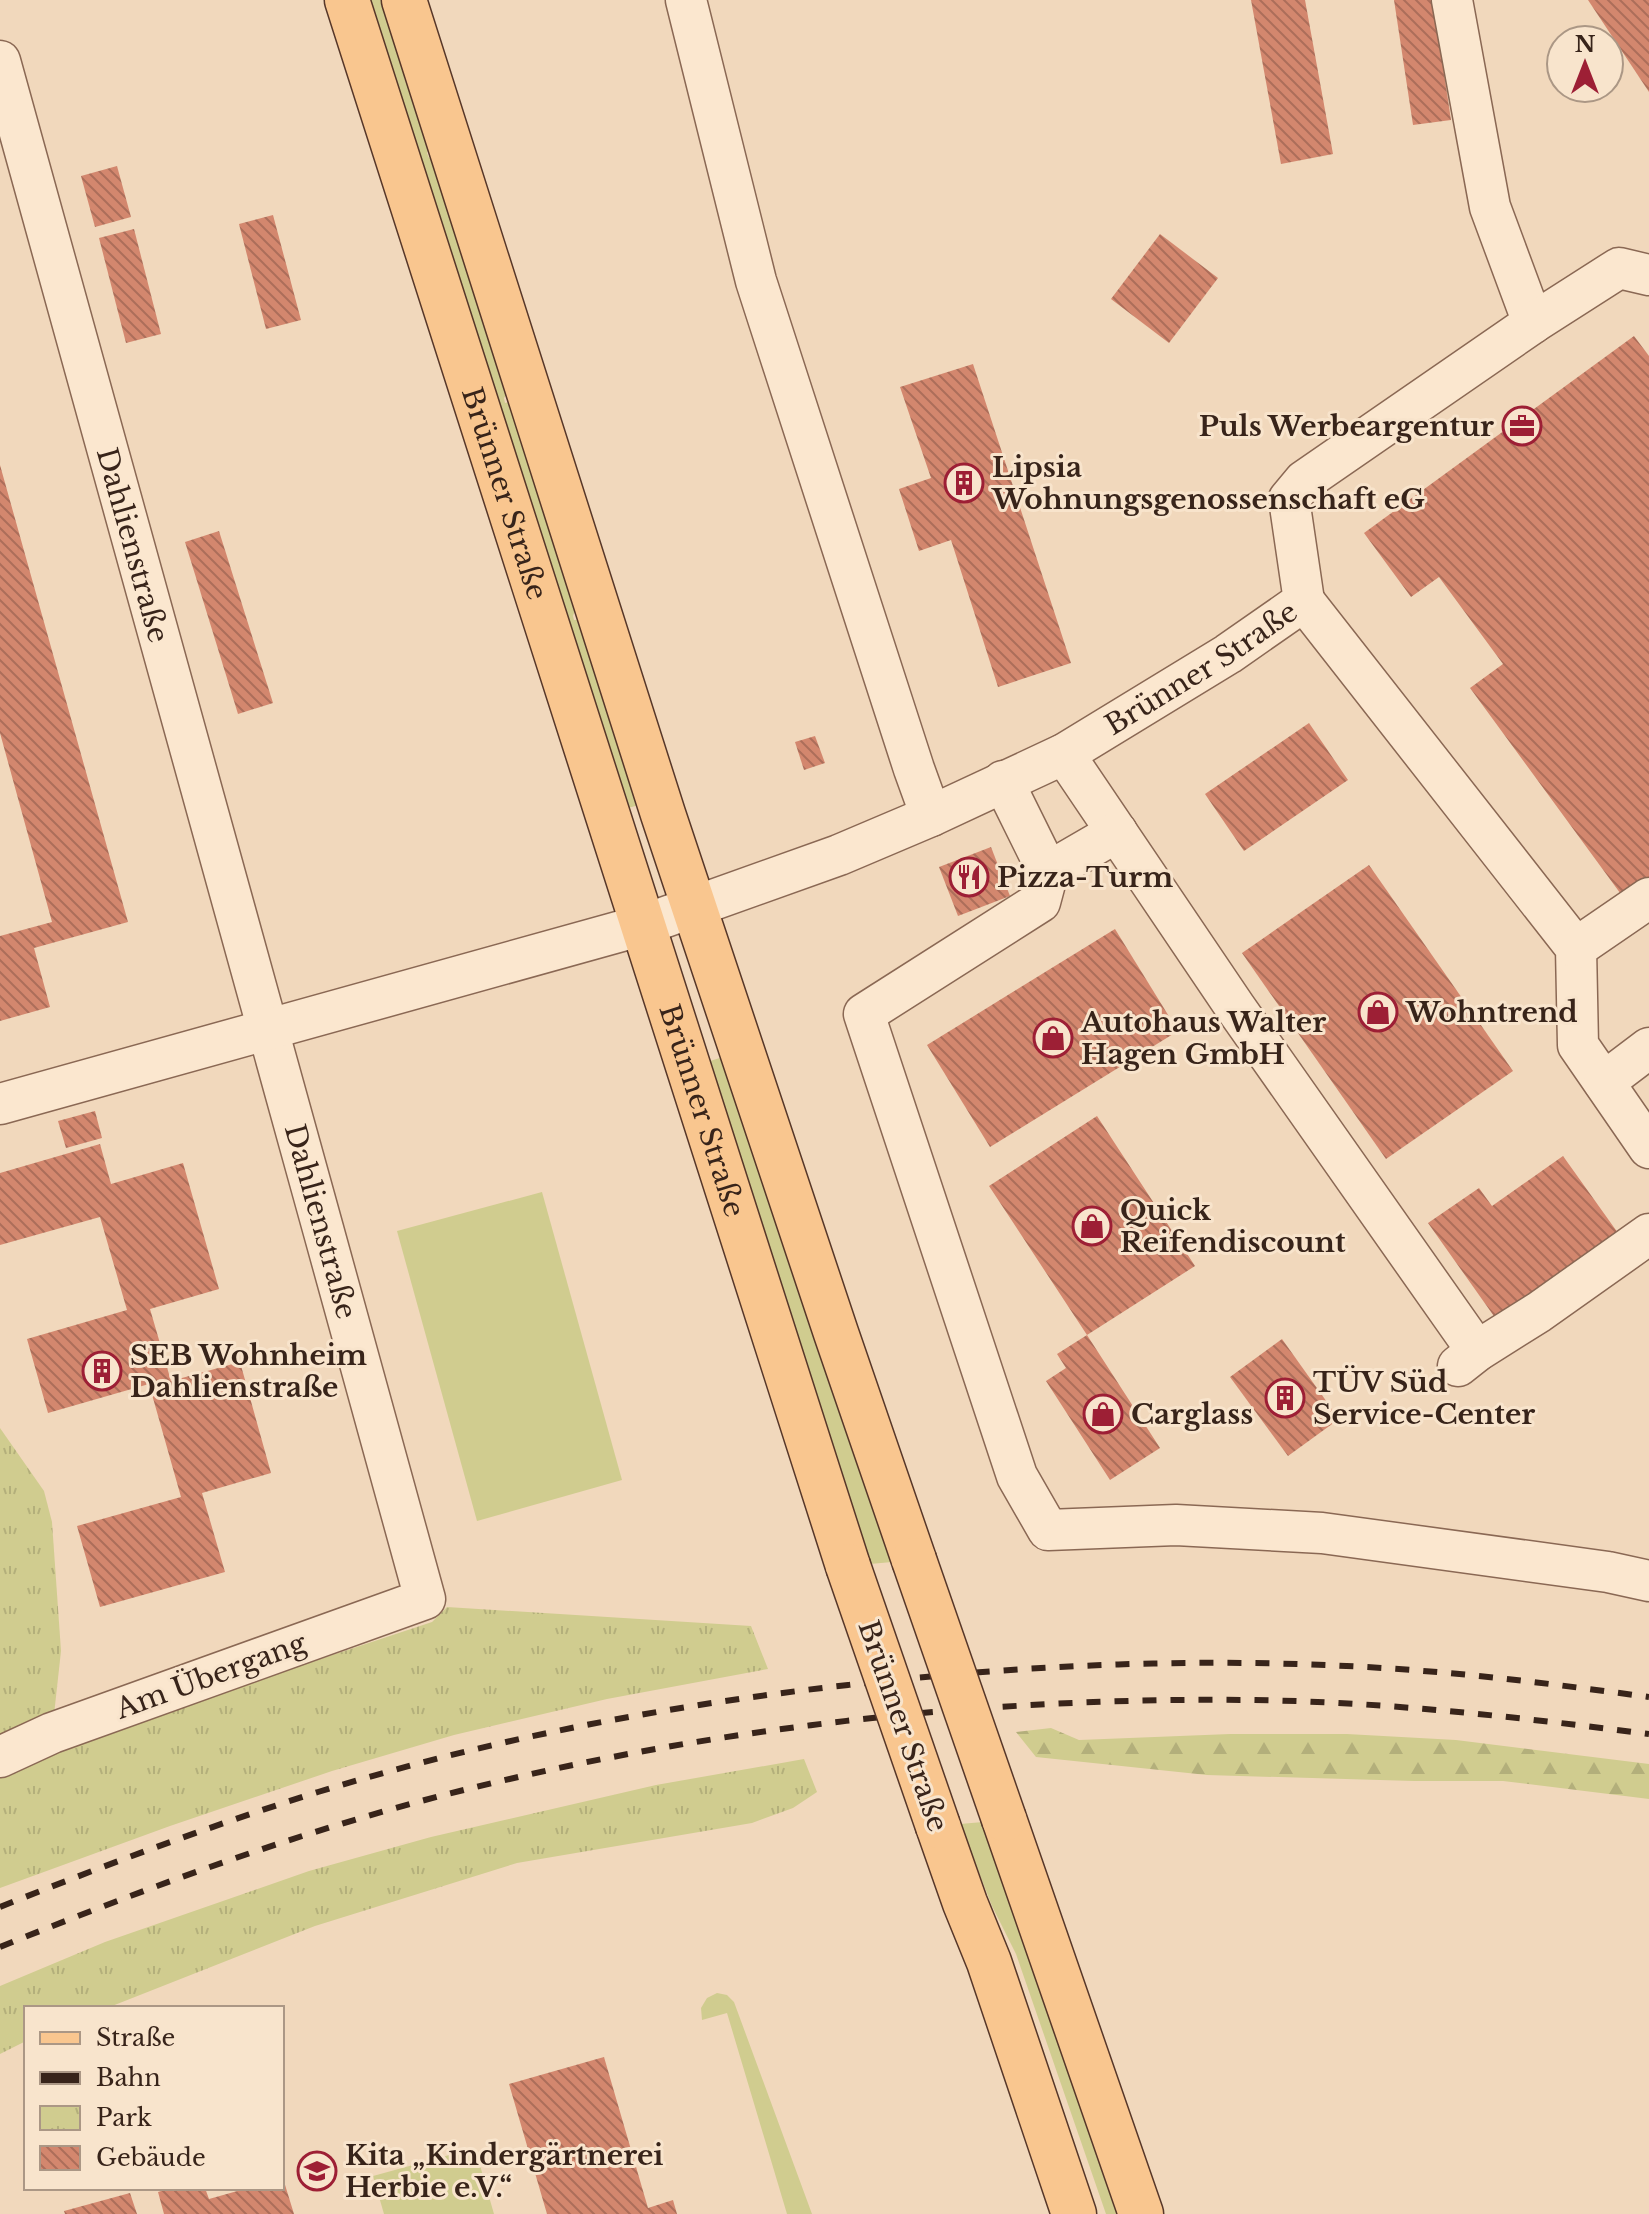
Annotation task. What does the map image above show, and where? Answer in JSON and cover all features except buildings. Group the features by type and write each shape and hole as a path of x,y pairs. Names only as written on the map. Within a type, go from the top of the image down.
{"main road":[{"name":"Brünner Straße","path":"347,0 848,1566 965,1903 989,1962 1074,2214"},
{"name":"Brünner Straße","path":"404,0 694,908 836,1333 1141,2214"}],"street":[{"path":"686,0 756,281 931,816"},
{"path":"1452,0 1490,207 1533,323"},
{"name":"Dahlienstraße","path":"0,61 129,538 425,1599"},
{"name":"Brünner Straße","path":"694,908 839,855 1064,754 1228,654 1304,601 1289,499 1304,481 1533,323 1619,268 1649,275"},
{"path":"1304,601 1576,948 1578,1045 1649,1148"},
{"path":"1064,754 1235,1007 1466,1359 1649,1234"},
{"path":"1003,781 1048,872 1040,902 864,1014 1017,1476 1048,1530 1176,1525 1322,1533 1608,1572 1649,1581"},
{"path":"1048,872 1117,832"},
{"path":"1576,948 1649,898"},
{"path":"0,1104 643,925 694,908"},
{"path":"1604,1082 1649,1048"},
{"name":"Am Übergang","path":"0,1757 52,1733 425,1599"}],"green space":[{"path":"370,0 381,0 381,6 384,5 406,72 404,78 406,83 409,82 429,148 427,153 432,158 506,395 505,403 509,402 575,610 574,620 578,620 639,805 628,808"},
{"path":"723,1057 892,1562 870,1564 710,1061"},
{"path":"542,1192 622,1480 477,1521 397,1231"},
{"path":"0,1428 44,1491 52,1522 61,1651 52,1733 0,1757"},
{"path":"447,1607 751,1626 768,1669 607,1699 454,1735 332,1771 0,1888 0,1777 32,1762 242,1685 432,1622"},
{"path":"1051,1728 1079,1740 1230,1734 1347,1734 1456,1740 1649,1764 1649,1799 1503,1781 1207,1775 1036,1757 1016,1732"},
{"path":"804,1759 817,1792 793,1808 752,1823 517,1863 315,1926 112,2006 24,2006 24,2042 0,2054 0,1986 105,1942 309,1871 431,1837 656,1785"},
{"path":"983,1822 1119,2214 1106,2214 1016,1954 992,1906 960,1824"},
{"path":"717,1993 727,1995 734,2002 812,2214 787,2214 727,2013 702,2020 701,2008 707,1998"},
{"path":"475,2148 494,2214 384,2214 373,2176"}],"railway":[{"path":"0,1907 198,1832 383,1773 581,1726 781,1693 998,1671 1223,1663 1373,1667 1649,1697"},
{"path":"0,1947 221,1863 391,1809 547,1771 747,1734 949,1711 1152,1700 1352,1704 1451,1711 1649,1734"}],"place":[{"name":"Puls Werbeargentur","path":"1522,426"},
{"name":"Lipsia Wohnungsgenossenschaft eG","path":"964,483"},
{"name":"Pizza-Turm","path":"969,877"},
{"name":"Wohntrend","path":"1378,1012"},
{"name":"Autohaus Walter Hagen GmbH","path":"1053,1038"},
{"name":"Quick Reifendiscount","path":"1092,1226"},
{"name":"SEB Wohnheim Dahlienstraße","path":"102,1371"},
{"name":"TÜV Süd Service-Center","path":"1285,1398"},
{"name":"Carglass","path":"1103,1414"},
{"name":"Kita „Kindergärtnerei Herbie e.V.“","path":"317,2171"}]}
